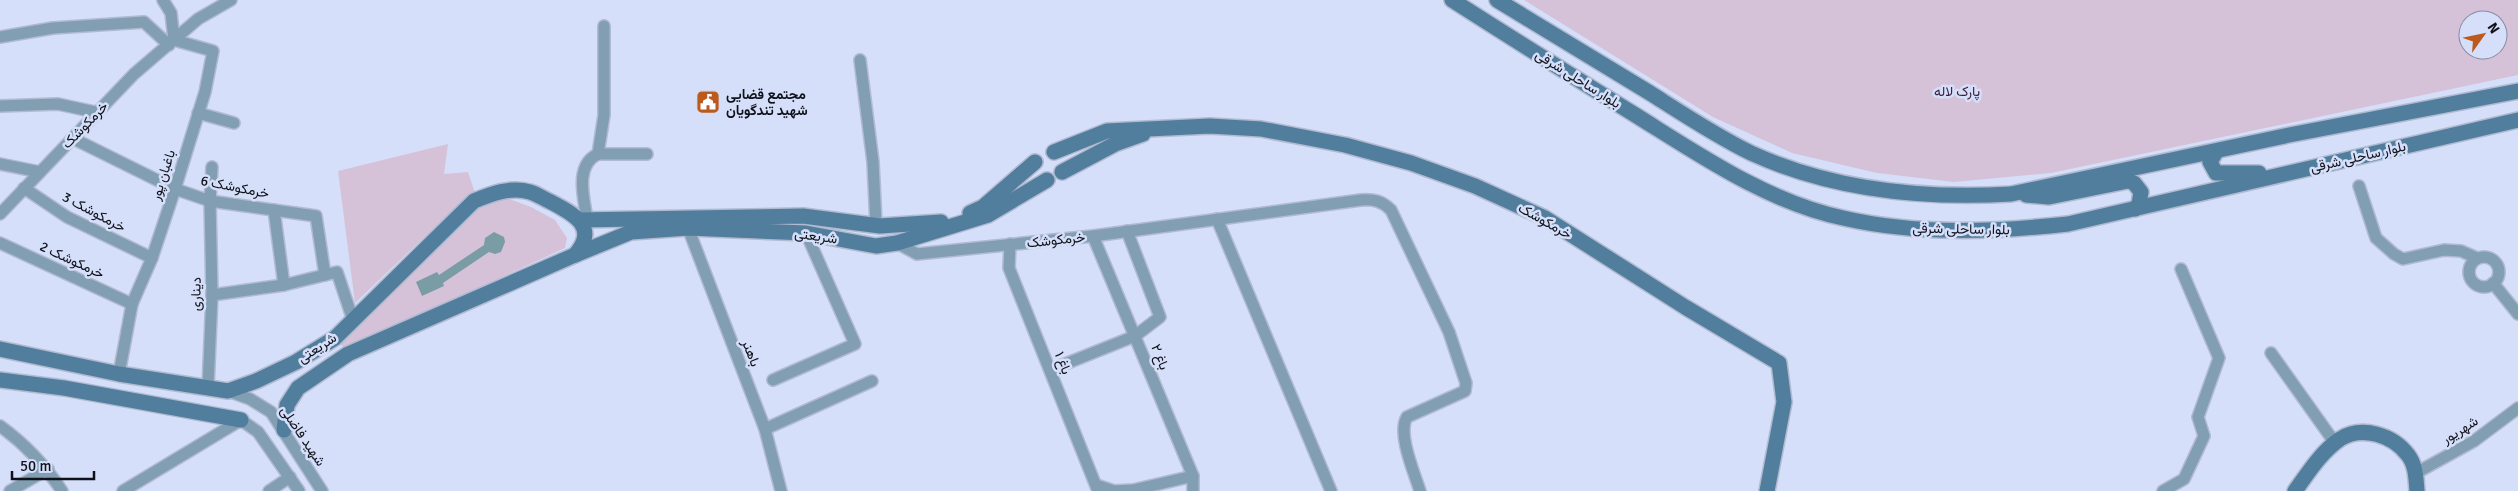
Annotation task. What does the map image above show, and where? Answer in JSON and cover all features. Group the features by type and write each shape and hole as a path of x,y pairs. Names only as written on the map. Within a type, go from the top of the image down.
{"main road":[{"name":"بلوار ساحلی شرقی","path":"1452,0 1693,151 1740,178 1789,202 1842,218 1893,227 2012,230 2068,224 2518,120"},
{"name":"بلوار ساحلی شرقی","path":"1498,0 1707,128 1752,153 1799,171 1850,184 1899,192 1966,196 2012,194 2518,91"},
{"name":"خرمکوشک","path":"1159,129 1210,126 1261,129 1345,145 1411,162 1475,186 1545,218 1685,307 1779,363 1784,402 1767,491"},
{"path":"1159,129 1115,144 1062,172 1053,180 1047,180 1037,174 1035,162 1042,153 1054,152 1107,131 1159,129"},
{"path":"1054,152 1062,161 1062,172"},
{"path":"2216,152 2210,162 2216,173 2287,173"},
{"name":"شریعتی","path":"284,430 287,405 298,388 348,354 631,232 688,228 806,233 873,244 898,243 983,207 1035,162"},
{"name":"شریعتی","path":"228,391 256,381 296,362 335,338 474,201 500,191 529,191 583,220 803,216 876,225 935,227 988,215 1047,180"},
{"path":"2012,194 2049,197 2128,181 2138,186 2141,192 2142,198 2135,208"},
{"path":"803,216 806,233"},
{"path":"575,255 581,248 584,238 583,220"},
{"path":"873,244 884,233 876,225"},
{"path":"0,349 119,374 228,391"},
{"path":"0,380 64,388 242,420"},
{"path":"2295,491 2326,450 2341,438 2359,432 2378,434 2395,442 2409,456 2416,473 2417,491"}],"street":[{"path":"163,0 171,12 171,42"},
{"name":"خرمکوشک","path":"0,214 96,112 171,42 198,19 231,0"},
{"path":"0,37 53,28 144,22 171,42"},
{"path":"598,154 604,115 604,26"},
{"name":"باغبان پور","path":"119,374 132,304 152,258 175,189 198,113 213,51 171,42"},
{"path":"860,60 873,162 876,225"},
{"path":"0,106 58,104 96,112"},
{"path":"198,113 234,123"},
{"name":"خرمکوشک 6","path":"72,138 175,189 210,201 316,216 325,275"},
{"path":"583,220 582,187 584,171 591,157 598,154 647,154"},
{"path":"0,164 40,172"},
{"name":"دیناری","path":"208,387 212,295 210,201 212,168"},
{"path":"2359,186 2376,238 2394,254 2403,258 2444,250 2461,251 2478,258 2487,257 2497,266 2498,275 2489,286 2479,286 2471,280 2469,270 2478,258"},
{"name":"خرمکوشک 3","path":"24,188 67,217 152,258"},
{"name":"خرمکوشک","path":"898,243 917,254 1093,236 1372,200 1385,203 1391,210 1449,332 1466,384 1464,391 1407,416 1402,424 1403,435 1420,491"},
{"path":"274,210 284,285"},
{"path":"1217,219 1331,491"},
{"name":"باهنر","path":"688,228 765,429 781,491"},
{"path":"1050,370 1135,336 1160,317 1127,231"},
{"path":"773,380 855,344 806,233"},
{"name":"باغ ۲","path":"1093,236 1192,476 1193,491"},
{"name":"خرمکوشک 2","path":"0,243 132,304"},
{"name":"باغ ۱","path":"1010,244 1009,268 1097,488"},
{"path":"2163,491 2184,478 2204,436 2198,417 2219,358 2181,268"},
{"path":"212,295 284,285 337,272 353,320"},
{"path":"2493,283 2518,314"},
{"path":"2271,354 2335,444"},
{"path":"765,429 872,381"},
{"name":"شهید فاضلی","path":"228,391 250,399 271,412 322,491"},
{"name":"شهریور","path":"2416,473 2474,441 2518,408"},
{"path":"203,412 215,419 215,430 210,437"},
{"path":"123,491 210,437 242,420 258,432 299,491"},
{"path":"0,426 18,439 48,469 62,491"},
{"path":"10,491 48,469"},
{"path":"1097,488 1114,491 1133,490 1192,476"},
{"path":"269,491 290,477"}],"green space":[{"name":"پارک لاله","path":"1524,0 2518,0 2518,75 2051,173 1954,182 1877,173 1792,153 1713,117"},
{"path":"448,144 444,174 468,172 475,193 462,201 355,303 338,171"},
{"path":"501,196 531,207 555,220 567,238 565,248 345,349 339,342 476,206"}],"shaded area":[{"path":"494,232 504,237 505,242 501,252 495,254 489,252 443,283 444,286 422,296 416,282 437,272 439,275 484,245 485,238"}],"place":[{"name":"مجتمع قضایی شهید تندگویان","path":"708,102"}]}
